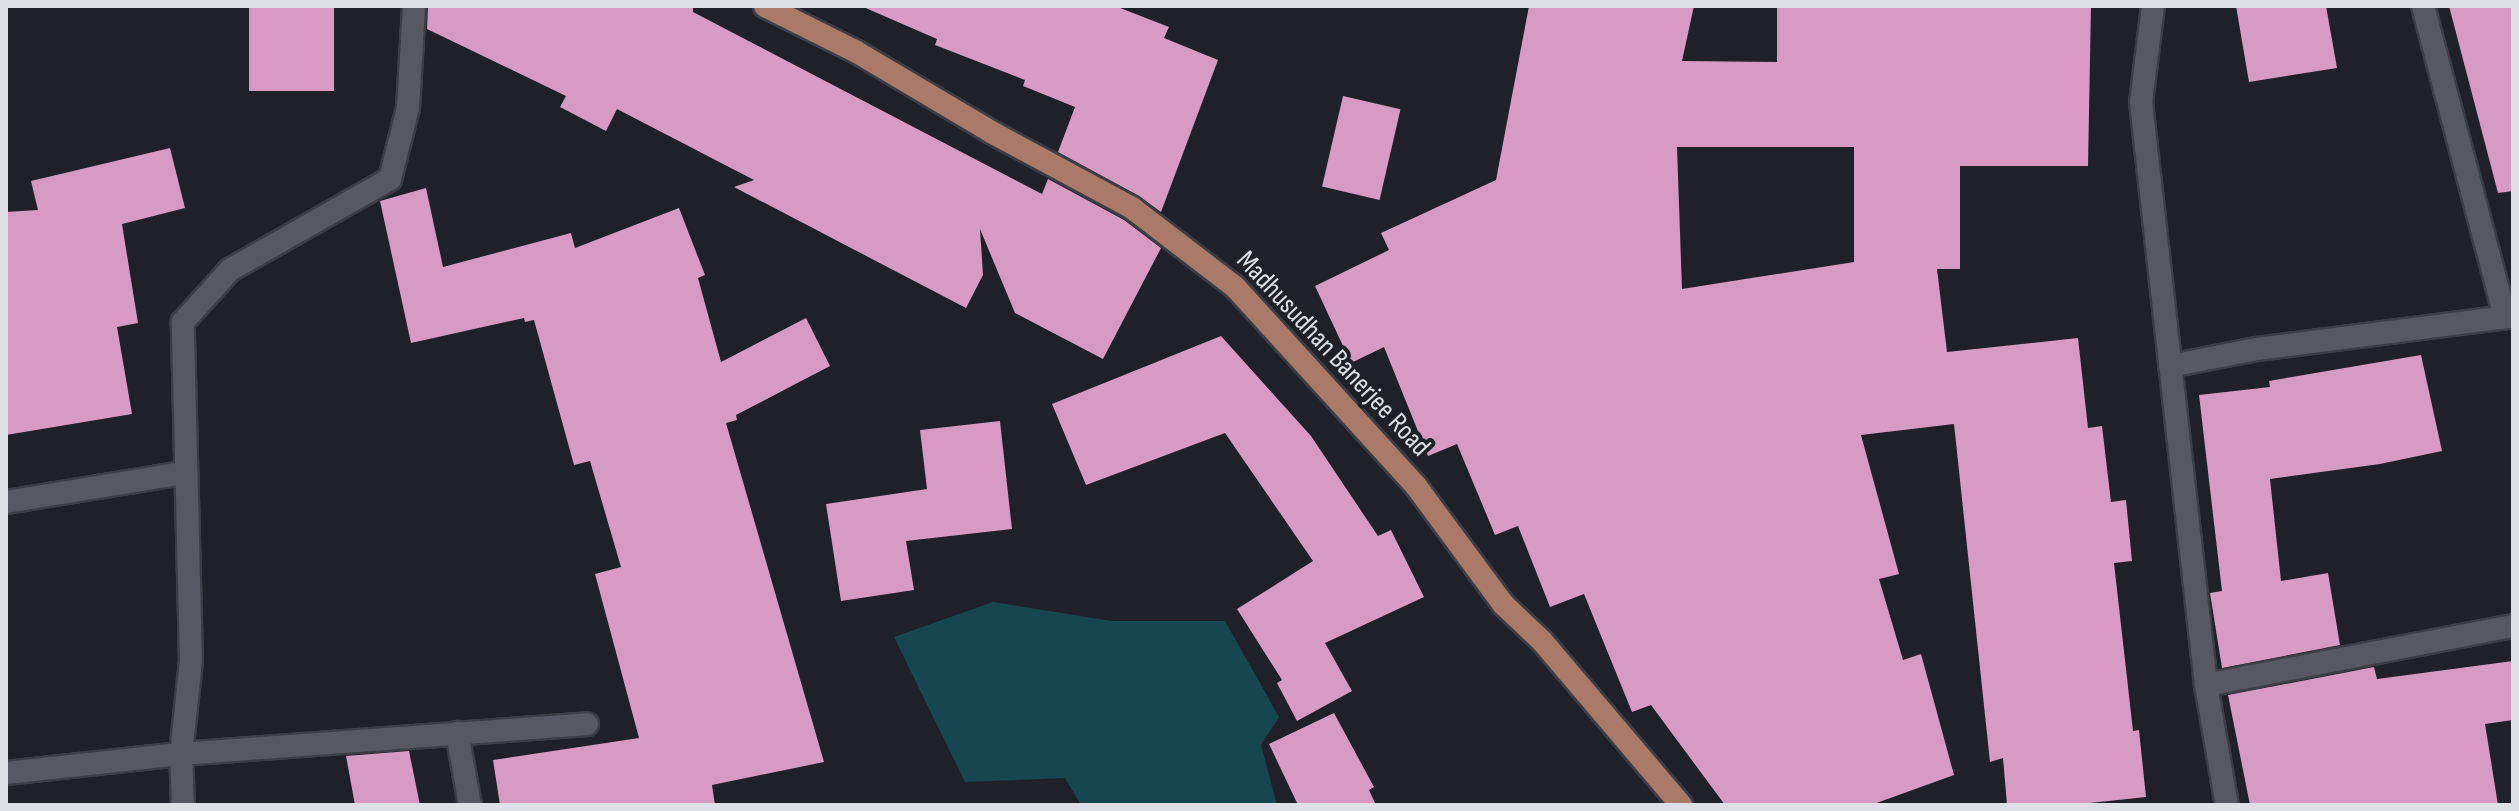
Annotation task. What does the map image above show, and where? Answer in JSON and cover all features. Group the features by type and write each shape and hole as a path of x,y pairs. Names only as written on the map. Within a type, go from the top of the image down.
{"main road":[{"name":"Madhusudhan Banerjee Road","path":"765,6 855,51 993,133 1132,208 1235,287 1416,486 1503,604 1542,641 1681,805"}],"street":[{"path":"183,805 181,754 191,661 184,473 183,322 230,270 390,179 408,108 414,6"},
{"path":"2153,6 2141,102 2206,685 2227,805"},
{"path":"2170,366 2257,349 2509,316 2423,6"},
{"path":"6,502 184,473"},
{"path":"2206,685 2513,626"},
{"path":"6,773 181,754 587,724"},
{"path":"457,733 470,805"}],"water":[{"path":"993,602 1112,621 1225,621 1279,717 1261,745 1277,805 1081,805 1065,778 965,782 894,637"}],"building":[{"path":"249,6 334,6 334,91 249,91"},
{"path":"428,6 693,6 693,12 1042,194 1048,179 1124,220 1161,248 1103,359 1015,313 980,229 983,275 966,308 734,187 754,180 617,109 606,131 560,107 566,96 427,29"},
{"path":"861,6 1115,6 1169,27 1164,38 1218,60 1161,212 1139,196 1058,152 1075,107 1023,86 1025,80 935,45 937,39"},
{"path":"1529,6 1694,6 1682,61 1777,62 1777,8 2091,6 2088,166 1960,166 1960,269 1937,269 1947,352 2078,338 2088,428 2102,426 2111,502 2126,500 2132,561 2114,563 2133,731 2139,730 2146,797 2071,805 2007,805 2003,758 1990,762 1954,424 1861,435 1899,574 1879,579 1903,660 1921,654 1954,775 1871,805 1725,805 1651,705 1632,712 1584,594 1550,607 1518,526 1495,535 1457,444 1428,456 1384,347 1351,363 1315,286 1389,250 1381,233 1496,180","holes":["1677,147 1854,147 1854,262 1682,289"]},
{"path":"2236,6 2326,6 2337,68 2249,82"},
{"path":"2449,6 2513,6 2513,191 2498,193"},
{"path":"1343,96 1400,109 1380,200 1322,187"},
{"path":"170,148 185,208 122,224 138,323 117,327 132,414 6,435 6,212 38,210 31,181"},
{"path":"426,188 443,267 571,233 575,248 679,208 705,275 698,278 721,362 806,318 830,366 736,415 737,420 726,423 824,762 712,785 715,805 500,805 493,760 639,738 595,574 621,567 590,461 574,465 534,320 525,322 524,318 411,343 380,201"},
{"path":"1221,336 1311,436 1378,536 1391,530 1424,597 1325,643 1352,691 1297,721 1277,683 1282,680 1237,609 1313,561 1225,433 1086,485 1052,404"},
{"path":"2421,355 2442,451 2380,464 2270,479 2281,581 2328,573 2340,645 2222,668 2210,593 2222,591 2199,395 2270,387 2269,381"},
{"path":"1000,421 1012,529 906,541 914,590 841,601 826,504 927,489 920,430"},
{"path":"2513,661 2513,720 2485,724 2498,805 2250,805 2228,695 2374,667 2377,679"},
{"path":"1334,713 1374,787 1369,790 1376,805 1298,805 1269,744"},
{"path":"409,751 420,805 355,805 346,756"}]}
